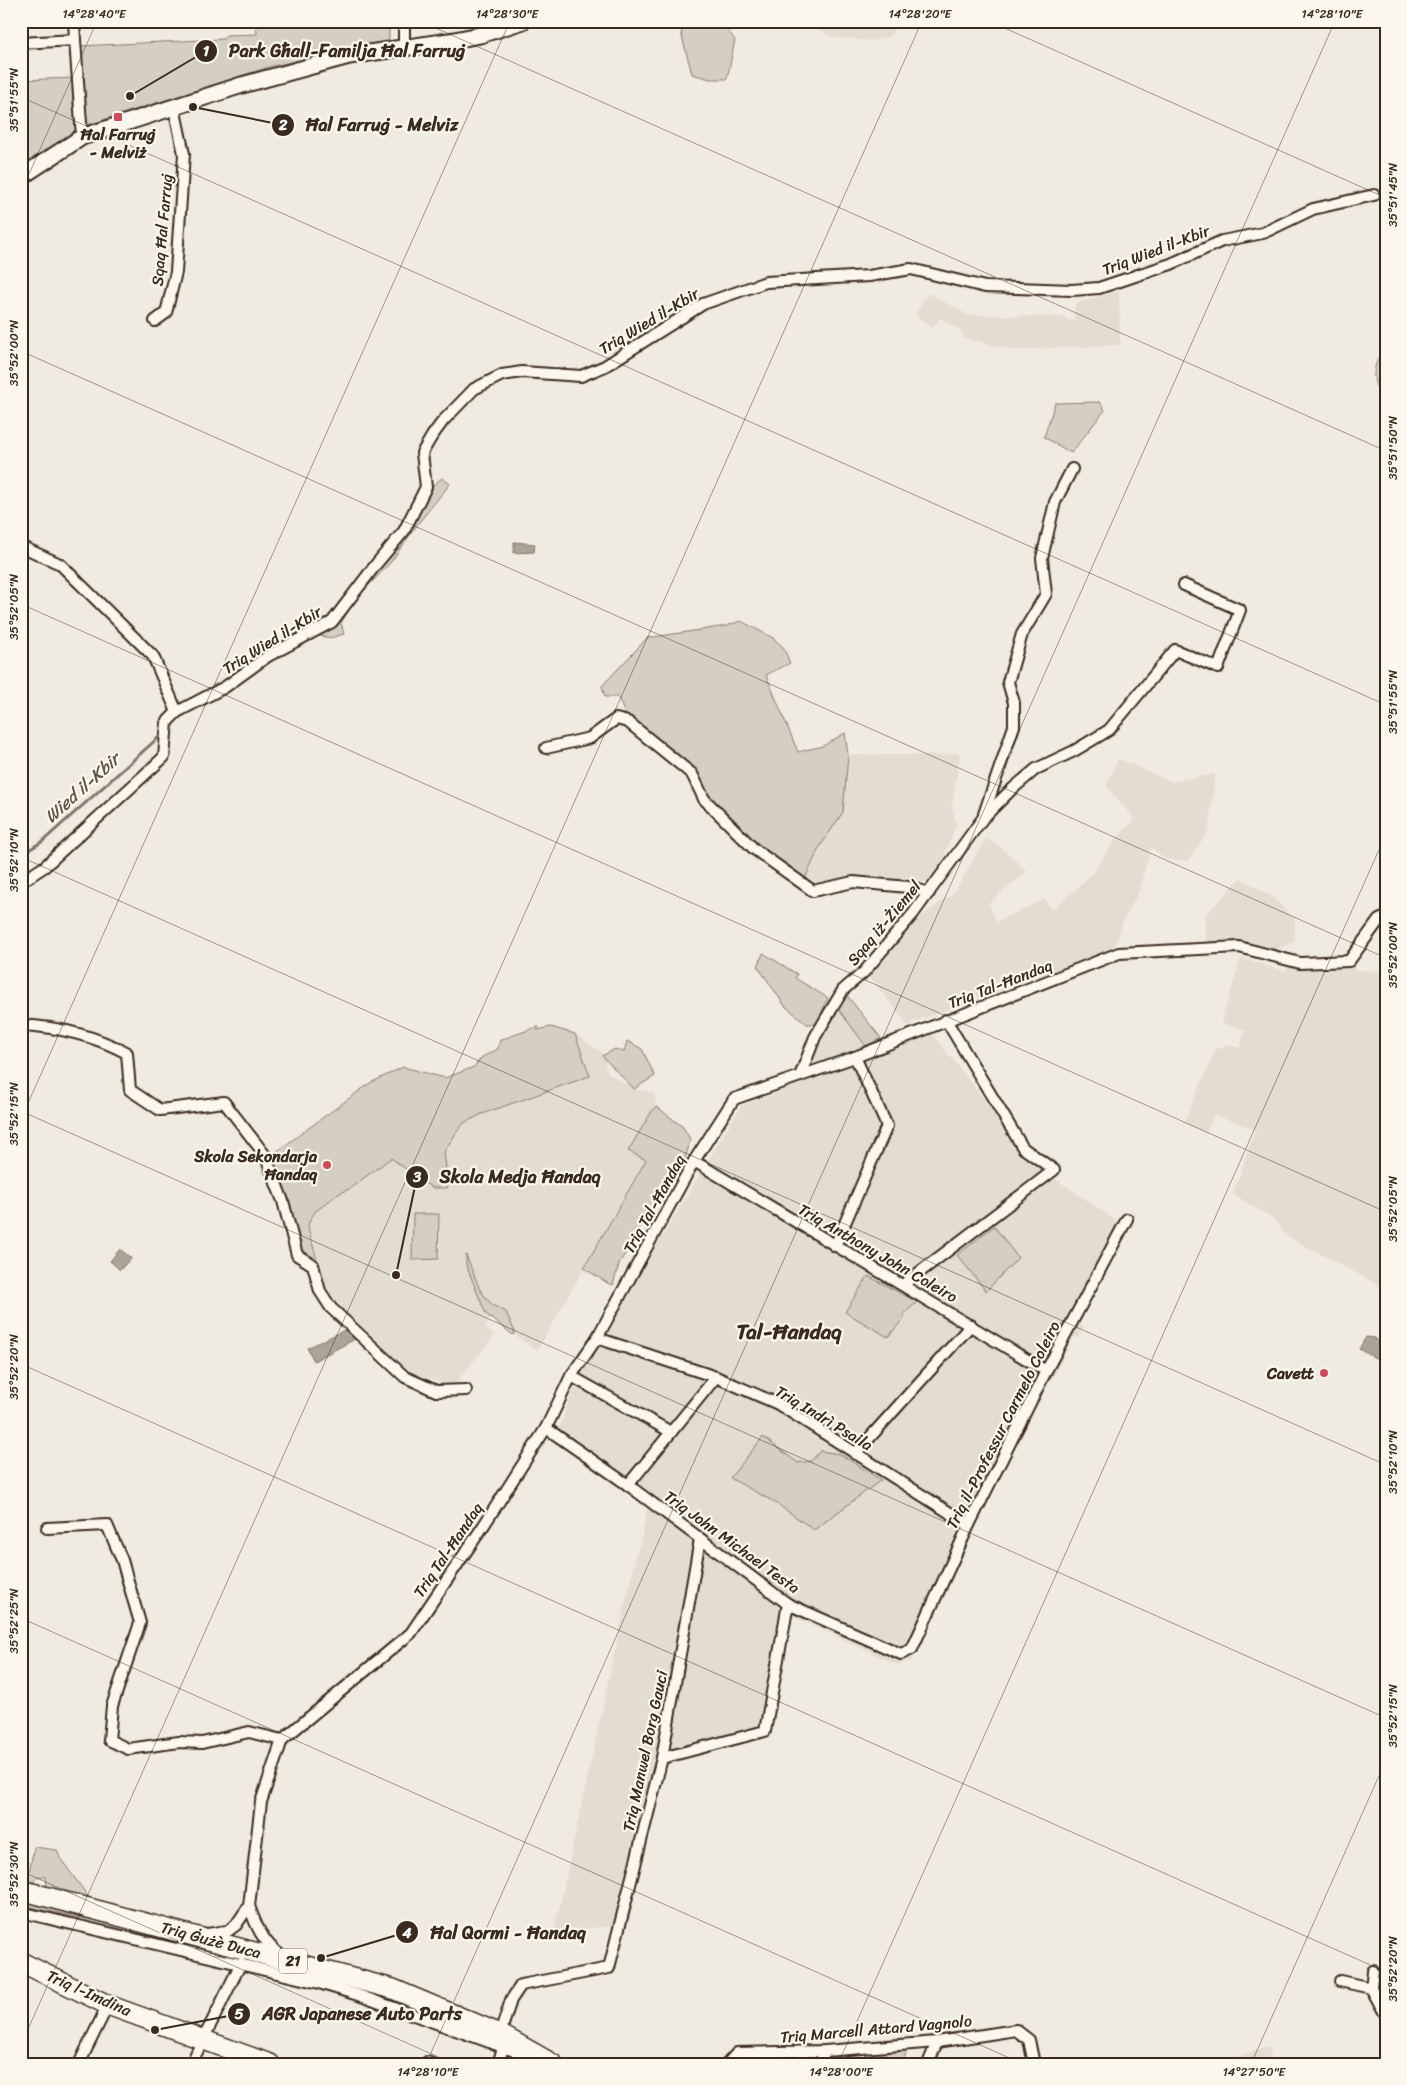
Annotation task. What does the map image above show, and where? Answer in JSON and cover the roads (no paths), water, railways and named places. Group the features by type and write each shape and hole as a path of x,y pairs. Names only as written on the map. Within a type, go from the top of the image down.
{"highway":[{"name":"Triq Ġużè Duca","path":"21,1890 393,1989 501,2041 545,2059"},
{"name":"Triq l-Imdina","path":"21,1962 108,2005 270,2064"},
{"path":"358,1995 393,1989"}],"main road":[{"path":"21,177 82,137 242,85 349,56 480,35 523,21"}],"street":[{"path":"74,21 82,137"},
{"path":"404,21 404,48"},
{"path":"21,43 76,40"},
{"name":"Sqaq Ħal Farruġ","path":"155,320 166,313 176,272 184,154 174,107"},
{"name":"Triq Wied il-Kbir","path":"177,712 225,687 268,656 332,622 404,531 426,487 422,453 432,436 443,421 474,390 502,375 522,372 581,376 605,366 703,304 766,282 869,276 911,269 985,287 1072,290 1098,288 1171,264 1222,241 1263,233 1313,209 1374,195"},
{"path":"983,818 1014,726 1014,703 1008,682 1022,634 1046,594 1042,558 1055,502 1072,469"},
{"path":"21,544 25,548 60,564 153,656 177,712 166,722 164,757 44,867 21,882"},
{"path":"983,818 1010,790 1036,769 1074,751 1109,730 1175,650 1218,668 1240,610 1184,585"},
{"path":"546,748 590,738 616,719 628,722 692,774 704,799 754,849 813,891 853,882 908,887 929,893"},
{"name":"Sqaq iż-Żiemel","path":"800,1076 815,1037 842,990 864,972 929,893 983,818"},
{"name":"Triq Tal-Ħandaq","path":"282,1740 410,1633 484,1526 546,1428 571,1376 597,1338 694,1161 734,1099 855,1058 946,1020 1120,953 1239,947 1300,963 1349,961 1379,920 1386,917"},
{"path":"904,1284 1054,1170 1023,1148 946,1020"},
{"path":"21,1025 55,1027 110,1044 127,1054 130,1090 160,1110 224,1102 265,1154 284,1202 297,1255 313,1265 320,1291 330,1308 406,1377 436,1391 466,1390"},
{"path":"834,1246 887,1126 855,1058"},
{"name":"Triq Anthony John Coleiro","path":"694,1161 834,1246 904,1284 1046,1371"},
{"name":"Triq il-Professur Carmelo Coleiro","path":"912,1649 969,1525 1046,1371 1127,1219"},
{"path":"855,1454 971,1326"},
{"name":"Triq Indrì Psaila","path":"597,1338 716,1377 778,1404 969,1525"},
{"path":"571,1376 671,1432"},
{"path":"628,1485 716,1377"},
{"name":"Triq John Michael Testa","path":"546,1428 628,1485 788,1604 901,1654 912,1649"},
{"path":"47,1528 107,1525 122,1560 140,1624 112,1706 109,1740 128,1749 179,1742 202,1743 249,1732 282,1740 261,1802 249,1906 236,1925 228,1931 216,1934 188,1935"},
{"name":"Triq Manwel Borg Gauci","path":"501,2041 512,2000 521,1985 609,1968 662,1758 700,1539"},
{"path":"662,1758 765,1731 788,1604"},
{"path":"249,1906 260,1934 270,1947 286,1960"},
{"name":"Triq Ġużè Duca","path":"21,1912 241,1963 358,1995 501,2041"},
{"path":"191,2064 241,1963"},
{"path":"1374,1971 1371,1988 1386,2015"},
{"path":"1340,1980 1371,1988"},
{"path":"78,2064 108,2005"},
{"name":"Triq Marcell Attard Vagnolo","path":"727,2064 737,2053 825,2051 938,2042 1016,2030 1029,2040 1034,2064"},
{"path":"498,2064 501,2041"},
{"path":"928,2064 938,2042"},
{"path":"819,2064 825,2051"},
{"path":"427,2064 427,2062 432,2064"}],"waterway":[{"name":"Wied il-Kbir","path":"21,855 43,841 159,737"}],"place":[{"name":"Park Għall-Familja Ħal Farruġ","path":"130,96"},
{"name":"Ħal Farruġ - Melviz","path":"193,107"},
{"name":"Ħal Farruġ - Melviż","path":"118,117"},
{"name":"Skola Sekondarja Ħandaq","path":"327,1165"},
{"name":"Skola Medja Ħandaq","path":"396,1275"},
{"name":"Cavett","path":"1324,1373"},
{"name":"Ħal Qormi - Ħandaq","path":"321,1958"},
{"name":"AGR Japanese Auto Parts","path":"155,2030"}],"district":[{"name":"Tal-Ħandaq","path":"789,1332"}]}
